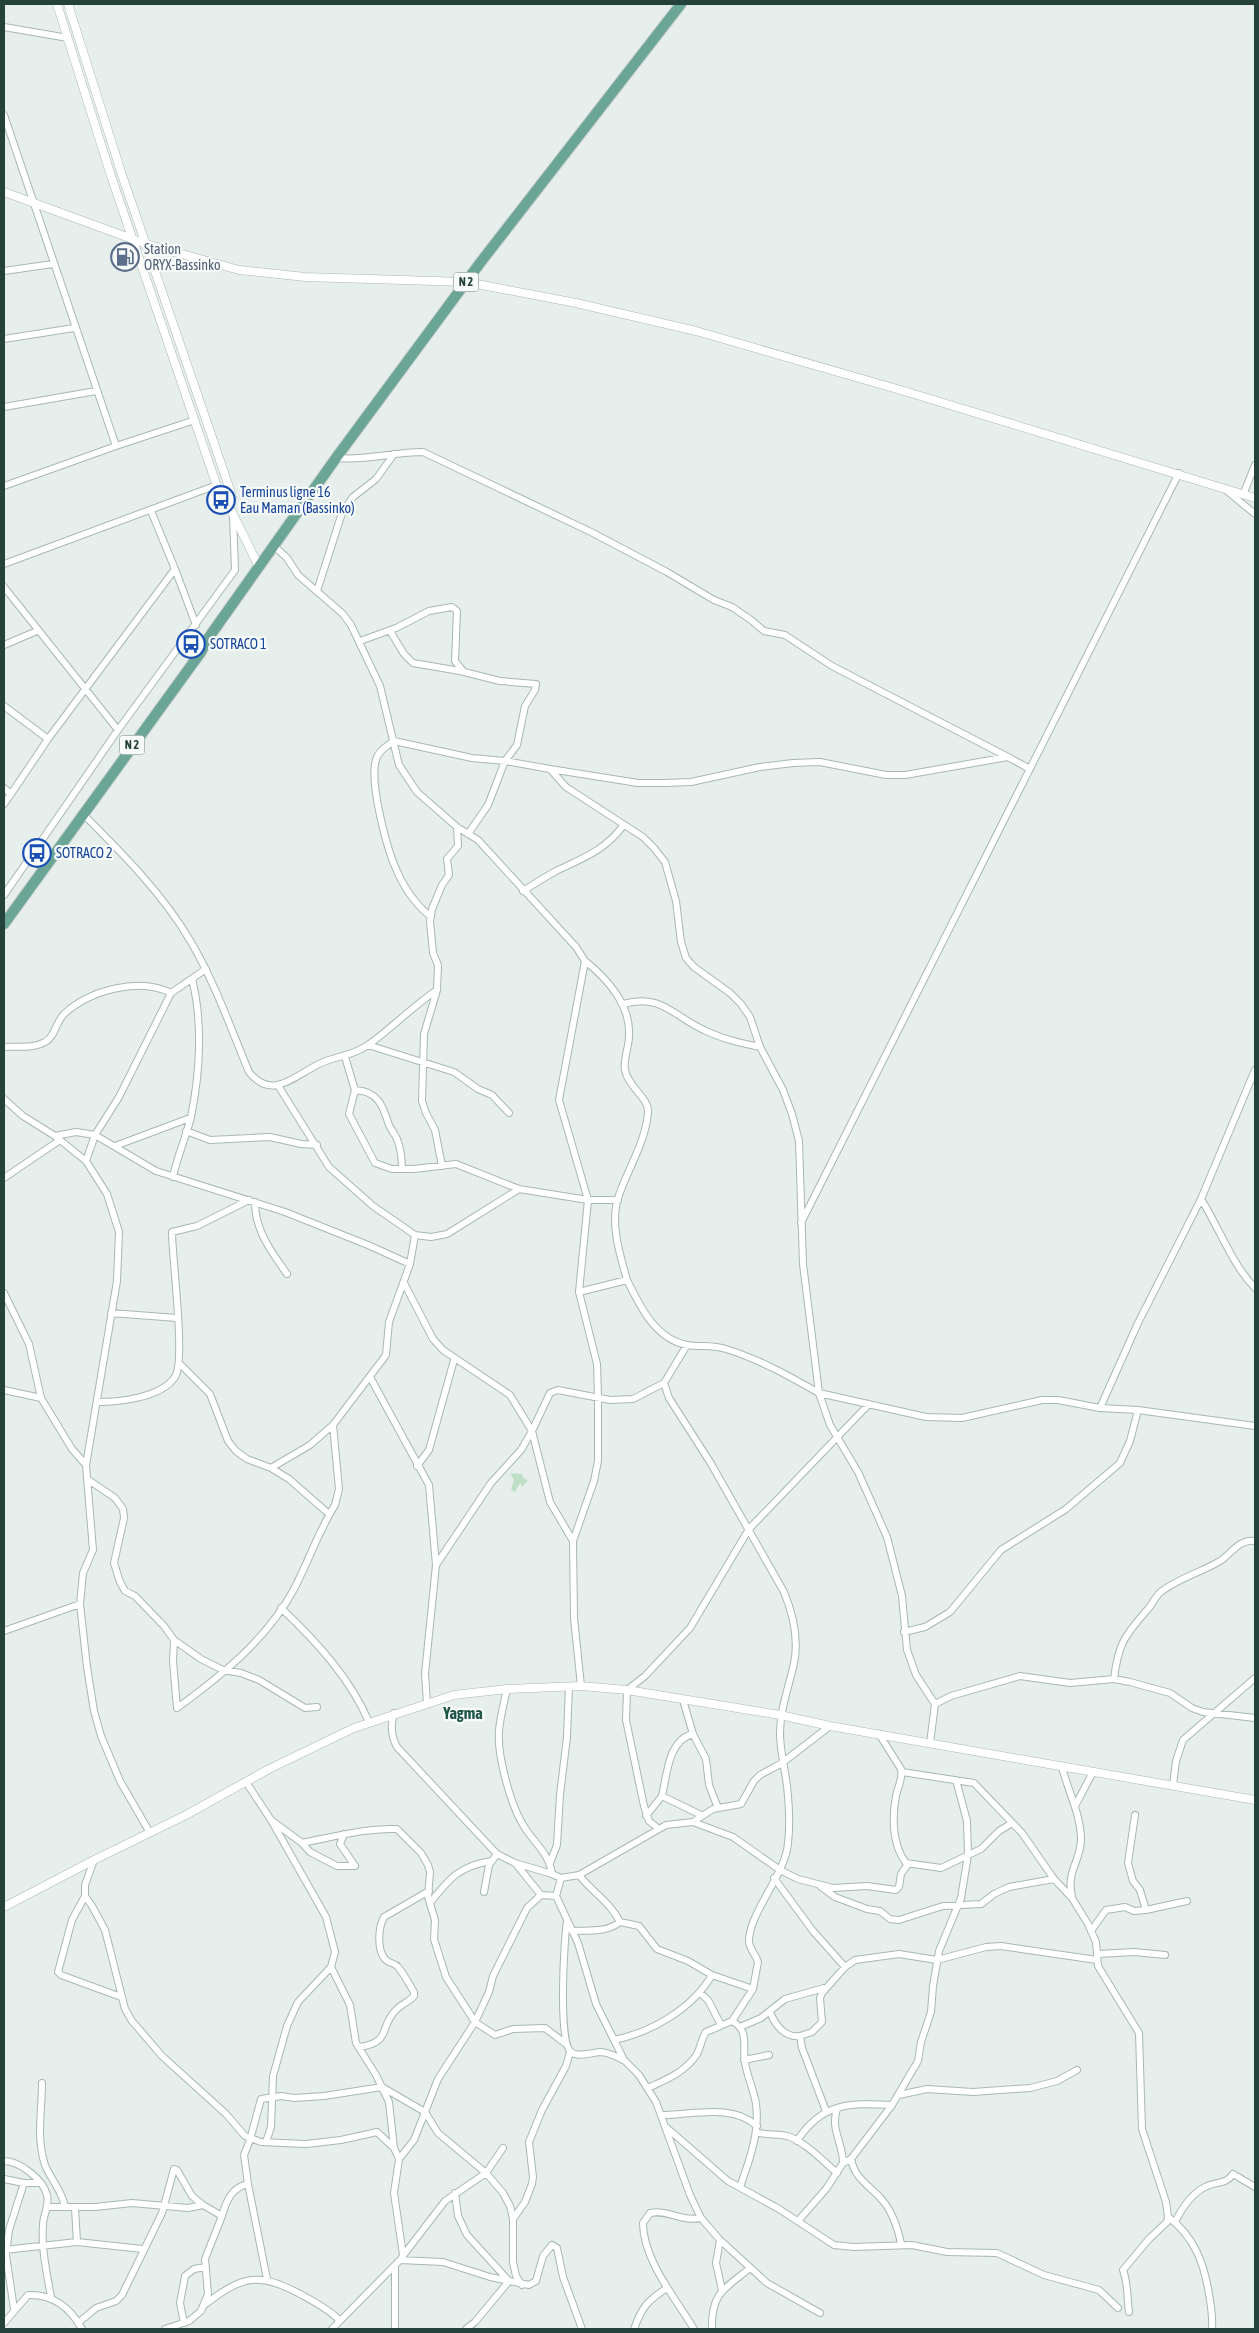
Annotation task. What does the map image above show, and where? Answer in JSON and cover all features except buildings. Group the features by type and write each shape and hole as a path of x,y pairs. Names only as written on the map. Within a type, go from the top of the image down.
{"main road":[{"name":"N 2","path":"4,924 186,669 201,652 207,640 336,458 466,282 681,4"}],"street":[{"path":"57,4 111,176 196,420 222,501 229,506 259,567"},
{"path":"68,4 121,172 232,497 229,506"},
{"path":"4,27 68,38"},
{"path":"4,115 74,328 116,446"},
{"path":"4,192 146,244 239,270 344,279 466,282 576,303 696,331 1179,473 1255,498"},
{"path":"4,271 54,264"},
{"path":"4,339 74,328"},
{"path":"4,407 96,391"},
{"path":"4,486 196,420"},
{"path":"336,458 358,460 394,454 423,452 591,532 667,572 714,600 732,607 764,630 786,635 832,666 1030,769"},
{"path":"317,591 342,513 353,497 376,479 394,454"},
{"path":"1243,494 1255,465"},
{"path":"801,1224 1179,473"},
{"path":"4,564 217,485"},
{"path":"1224,488 1255,514"},
{"path":"151,511 196,625"},
{"path":"4,895 118,730 235,570 233,514"},
{"path":"274,546 287,558 298,575 344,614 360,641 380,686 399,765 417,792 500,862 523,891 576,946 585,961 601,974 623,1004 628,1018 629,1035 625,1069 629,1082 647,1104 648,1111 645,1129 618,1200 618,1247 627,1280 644,1314 654,1326 667,1337 688,1345 725,1348 775,1368 819,1393 926,1417 962,1418 1042,1400 1058,1400 1100,1408 1138,1410 1255,1426"},
{"path":"4,804 48,739 175,569"},
{"path":"4,587 37,631 118,730"},
{"path":"360,641 390,631 429,611 438,608 454,607 457,611 455,661 464,672"},
{"path":"4,646 37,631"},
{"path":"390,631 410,661 500,681 536,684 535,690 525,706 517,745 505,761 488,804 468,834"},
{"path":"4,706 48,739"},
{"path":"431,917 410,893 397,872 378,802 375,761 382,749 394,741 472,758 505,761 638,783 691,782 760,767 820,762 886,776 905,775 1008,757"},
{"path":"550,769 566,787 622,826 643,838 665,862 673,887 681,942 686,958 694,967 730,992 741,1004 750,1017 760,1048 783,1090 792,1114 799,1142 801,1224 807,1304 819,1393 825,1413 858,1472 887,1538 902,1596 904,1632 911,1663 935,1704 930,1743"},
{"path":"4,788 11,794"},
{"path":"83,814 128,858 168,909 190,941 206,969 249,1072 261,1084 279,1086 323,1062 344,1057 368,1045 416,1004 438,990"},
{"path":"442,1166 435,1130 422,1101 425,1064 424,1034 438,990 438,965 432,953 430,940 432,909 442,885 449,875 447,859 458,846 457,826"},
{"path":"523,891 606,845 622,826"},
{"path":"581,1686 574,1618 573,1540 594,1480 598,1461 598,1397 596,1364 579,1292 588,1200 559,1100 585,961"},
{"path":"86,1161 94,1135 118,1097 171,993 206,969"},
{"path":"173,1177 190,1118 198,1063 199,1031 197,1000 192,978"},
{"path":"4,1047 35,1046 46,1042 64,1014 79,1003 110,990 141,986 158,987 171,993"},
{"path":"623,1004 638,1000 663,1005 702,1030 760,1048"},
{"path":"368,1045 454,1072 492,1095 509,1112"},
{"path":"344,1057 355,1090 349,1114 375,1163 392,1170 456,1164 519,1189 588,1200 618,1200"},
{"path":"1100,1408 1138,1323 1201,1199 1255,1070"},
{"path":"279,1086 329,1166 373,1206 415,1235 430,1237 446,1234 519,1189"},
{"path":"355,1090 370,1094 380,1100 400,1147 402,1169"},
{"path":"4,1099 23,1116 58,1138 86,1161 107,1194 119,1232 117,1281 86,1465 93,1550 83,1573 80,1604 87,1667 94,1711 101,1736 120,1780 150,1833"},
{"path":"114,1146 190,1118"},
{"path":"186,1131 210,1140 270,1137 301,1144 317,1145"},
{"path":"4,1178 58,1138 76,1132 94,1135 149,1167 173,1177 252,1201 368,1245 410,1264"},
{"path":"1201,1199 1215,1221 1238,1268 1255,1288"},
{"path":"252,1201 261,1234 287,1274"},
{"path":"97,1402 123,1402 156,1390 174,1378 180,1364 172,1257 172,1232 197,1226 252,1201"},
{"path":"271,1468 310,1445 333,1425 350,1400 386,1355 389,1322 410,1264 415,1235"},
{"path":"579,1292 627,1280"},
{"path":"404,1284 433,1339 454,1360 502,1388 510,1395 532,1431 550,1502 573,1540"},
{"path":"4,1293 29,1344 41,1398 72,1450 86,1465"},
{"path":"111,1313 177,1318"},
{"path":"436,1565 491,1483 515,1458 532,1431 548,1396 553,1391 622,1401 633,1399 664,1383 688,1345"},
{"path":"417,1466 430,1450 454,1360"},
{"path":"180,1364 210,1394 228,1442 236,1451 247,1459 271,1468 288,1479 329,1514"},
{"path":"370,1377 429,1485 436,1565 425,1674 427,1703"},
{"path":"648,2088 683,2069 695,2057 706,2032 732,2021 744,2006 753,1988 758,1962 751,1949 750,1935 774,1878 780,1870 788,1844 788,1788 782,1763 780,1715 794,1661 795,1638 791,1610 784,1592 694,1435 669,1398 664,1383"},
{"path":"4,1390 41,1398"},
{"path":"658,1829 651,1824 646,1816 626,1720 627,1690 651,1670 690,1628 749,1529 869,1404"},
{"path":"904,1632 925,1627 950,1612 1001,1550 1066,1509 1120,1463 1130,1441 1138,1410"},
{"path":"174,1640 173,1661 177,1708 206,1687 223,1670 237,1662 247,1652 292,1593 335,1505 339,1490 333,1425"},
{"path":"87,1479 115,1498 123,1509 124,1518 114,1563 120,1582 125,1591 135,1596 164,1626 174,1640 201,1659 223,1670 241,1673 259,1680 305,1708 317,1707"},
{"path":"1114,1679 1116,1662 1129,1629 1159,1594 1209,1568 1228,1556 1233,1549 1248,1541 1255,1541"},
{"path":"4,1631 80,1604"},
{"path":"281,1608 312,1637 362,1705 369,1722"},
{"path":"935,1704 951,1696 1020,1676 1070,1683 1114,1679 1170,1693 1192,1708 1255,1718"},
{"path":"1173,1785 1176,1760 1183,1740 1255,1678"},
{"path":"550,1863 556,1852 567,1736 569,1686"},
{"path":"4,1907 150,1833 269,1768 369,1722 454,1695 507,1689 581,1686 627,1690 780,1715 830,1726 1255,1800"},
{"path":"507,1689 499,1739 510,1794 526,1829 540,1845 550,1863 552,1874"},
{"path":"683,1700 693,1734 706,1759 710,1785 718,1808"},
{"path":"394,1713 392,1733 397,1747 497,1854 515,1863 561,1878 578,1875 666,1825 693,1822 733,1837 780,1870 798,1879 820,1886 833,1888 867,1886 896,1890 899,1887 900,1876 908,1864"},
{"path":"693,1822 701,1815 718,1808 741,1804 760,1774 782,1763 830,1726"},
{"path":"646,1816 662,1796 673,1750 684,1736 693,1734"},
{"path":"879,1734 886,1747 896,1758 902,1772 894,1803 893,1824 900,1856 908,1864 941,1868 985,1846 999,1830 1012,1823"},
{"path":"1062,1767 1069,1793 1075,1806 1080,1842 1069,1877 1072,1898"},
{"path":"902,1772 974,1783 1031,1844 1054,1879 1072,1898 1092,1931 1100,1969 1140,2036 1138,2040 1142,2129 1166,2202 1168,2217 1167,2222 1123,2270 1128,2280 1126,2292 1129,2312"},
{"path":"1075,1806 1093,1772"},
{"path":"843,2163 851,2159 892,2106 916,2067 921,2042 929,2021 937,1960 946,1930 958,1904 968,1855 968,1821 956,1780"},
{"path":"246,1782 271,1820 326,1916 335,1952 331,1967 298,2002 287,2026 273,2076 270,2136 266,2142"},
{"path":"662,1796 701,1815"},
{"path":"1135,1815 1128,1863 1133,1881 1140,1890 1146,1910"},
{"path":"271,1820 302,1843 310,1852 337,1866 355,1866 340,1844 344,1834"},
{"path":"302,1843 344,1834 397,1829 425,1859 430,1872 429,1891 435,1920 434,1939 443,1970 475,2022 495,2035 513,2029 545,2028 566,2044"},
{"path":"484,1892 491,1861 497,1854"},
{"path":"94,1860 85,1885 85,1896 72,1920 58,1972 61,1976 121,1998"},
{"path":"430,1903 454,1874 475,1864 491,1861"},
{"path":"515,1863 541,1895"},
{"path":"578,1875 615,1912 620,1922"},
{"path":"561,1878 556,1896 580,1950 596,2004 624,2060 648,2088 662,2115 690,2195 702,2218 720,2240 767,2283 820,2313"},
{"path":"774,1878 813,1931 845,1967"},
{"path":"820,1886 836,1897 867,1909 880,1911 892,1920 899,1920 935,1908 958,1904 981,1904 994,1894 1009,1887 1054,1879"},
{"path":"359,2047 368,2046 381,2039 394,2012 414,1996 398,1967 388,1962 381,1954 379,1929 382,1921 405,1904 429,1891"},
{"path":"395,2329 399,2260 394,2193 399,2159 414,2140 438,2079 475,2022 489,1992 493,1976 526,1908 541,1895 556,1896"},
{"path":"85,1896 104,1930 121,1998 132,2021 157,2050 250,2140 266,2142 328,2142 377,2132 394,2148"},
{"path":"1092,1931 1106,1910 1125,1907 1134,1911 1146,1910 1187,1900"},
{"path":"513,2219 525,2202 532,2184 529,2142 542,2110 566,2066 570,2052 566,2044 563,2022 563,1963 567,1920"},
{"path":"572,1931 599,1931 614,1927 620,1922"},
{"path":"620,1922 639,1926 657,1949 688,1961 712,1975 753,1988"},
{"path":"770,2012 775,2023 791,2036 800,2036 812,2032 822,2022 820,1998 825,1988 850,1963 863,1958 899,1954 937,1960 981,1948 1001,1946 1098,1957 1128,1952 1165,1955"},
{"path":"331,1967 350,2005 359,2047 382,2087 391,2109 394,2148 399,2159"},
{"path":"614,2040 648,2029 678,2010 700,1993 712,1975"},
{"path":"740,2027 770,2012 785,1999 825,1988"},
{"path":"700,1993 708,2000 721,2025"},
{"path":"732,2021 740,2027 745,2039 744,2060 755,2098 757,2129 740,2188"},
{"path":"800,2036 802,2048 826,2110"},
{"path":"570,2052 576,2054 613,2054 624,2060"},
{"path":"744,2060 769,2055"},
{"path":"899,2095 927,2089 973,2092 1030,2088 1057,2081 1077,2070"},
{"path":"42,2083 39,2125 42,2151 45,2164 60,2190 65,2207"},
{"path":"267,2280 244,2155 261,2099 324,2096 382,2087 425,2112 445,2140 486,2173 503,2193 510,2206 513,2219 513,2262 516,2276 522,2285"},
{"path":"797,2141 826,2110 862,2104 892,2106"},
{"path":"798,2221 817,2201 843,2163 843,2154 834,2129 837,2109"},
{"path":"662,2115 722,2113 748,2119 767,2136 785,2135 797,2141 837,2173"},
{"path":"666,2127 716,2172 798,2221 828,2242 842,2247 901,2244 957,2253 997,2253 1044,2275 1099,2290 1118,2308"},
{"path":"332,2329 399,2260 439,2208 455,2193 486,2173 503,2148"},
{"path":"851,2159 858,2177 889,2209 898,2229 901,2244"},
{"path":"4,2161 10,2161 18,2165 40,2183 48,2196 48,2207 42,2224 51,2297"},
{"path":"4,2323 14,2309 28,2295 51,2297 62,2304 80,2326 96,2308 116,2301 122,2295 164,2205 174,2169 177,2170 192,2196 222,2216"},
{"path":"1175,2222 1188,2199 1207,2186 1227,2181 1233,2174 1255,2187"},
{"path":"4,2179 24,2183 40,2183"},
{"path":"14,2309 5,2249 13,2215 24,2183"},
{"path":"165,2329 196,2317 202,2307 208,2294 205,2259 227,2200 239,2186 248,2184"},
{"path":"455,2193 458,2216 467,2235 509,2281"},
{"path":"48,2207 75,2208 132,2203 188,2208 203,2205"},
{"path":"75,2208 77,2242"},
{"path":"694,2329 667,2288 645,2237 643,2222 646,2217 656,2212 685,2220 702,2218"},
{"path":"1168,2217 1181,2227 1201,2259 1206,2277 1212,2329"},
{"path":"720,2240 716,2262 722,2290"},
{"path":"5,2249 77,2242 143,2249"},
{"path":"399,2260 443,2262 522,2285 529,2285 536,2281 542,2256 549,2246 555,2245 563,2277 582,2329"},
{"path":"184,2323 180,2303 185,2276 194,2269 206,2267"},
{"path":"712,2329 712,2312 722,2290 750,2268"},
{"path":"202,2307 245,2281 267,2280 313,2301 339,2320"},
{"path":"466,2329 475,2322 509,2281"},
{"path":"634,2329 639,2314 645,2305 667,2288"}],"green space":[{"path":"510,1473 522,1474 523,1478 528,1480 522,1487 520,1483 515,1492 511,1490 514,1480"}],"place":[{"name":"Station ORYX-Bassinko","path":"125,257"},
{"name":"Terminus ligne 16 Eau Maman (Bassinko)","path":"221,500"},
{"name":"SOTRACO 1","path":"191,644"},
{"name":"SOTRACO 2","path":"37,853"}],"district":[{"name":"Yagma","path":"463,1713"}]}
